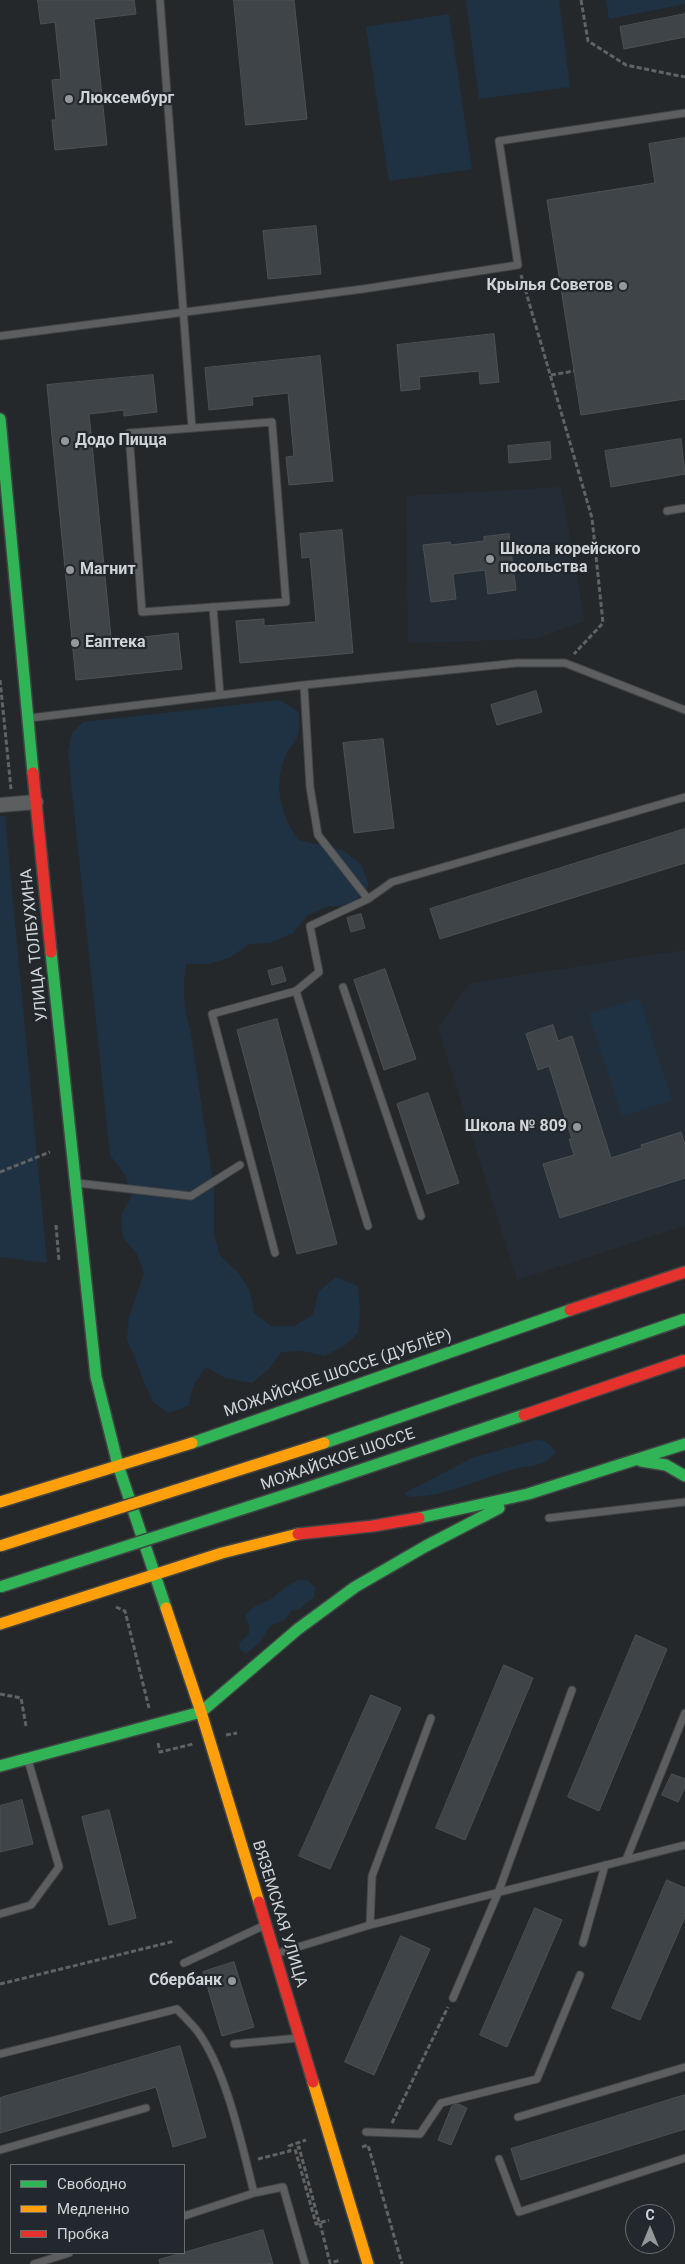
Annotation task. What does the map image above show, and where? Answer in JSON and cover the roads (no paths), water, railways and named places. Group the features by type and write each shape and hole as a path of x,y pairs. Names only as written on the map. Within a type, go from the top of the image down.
{"main road":[{"name":"УЛИЦА ТОЛБУХИНА","path":"0,419 2,466 96,1377 118,1465 153,1575"},
{"name":"МОЖАЙСКОЕ ШОССЕ (ДУБЛЁР)","path":"0,1502 218,1434 584,1305 685,1272"},
{"name":"МОЖАЙСКОЕ ШОССЕ","path":"0,1546 296,1452 685,1319"},
{"name":"МОЖАЙСКОЕ ШОССЕ","path":"0,1587 304,1490 685,1360"},
{"path":"0,1624 222,1553 302,1533 373,1526 443,1514 528,1494 685,1444"},
{"path":"632,1461 646,1461 666,1465 685,1476"},
{"path":"0,1766 201,1712 298,1629 355,1588 426,1546 528,1494"},
{"name":"ВЯЗЕМСКАЯ УЛИЦА","path":"153,1575 201,1712 368,2264"}],"street":[{"path":"6,805 36,802"}],"lane":[{"path":"160,0 192,428"},
{"path":"0,336 363,288 518,265 499,141 685,113"},
{"path":"272,422 286,602 142,612 129,433 192,428 272,422"},
{"path":"667,510 685,508"},
{"path":"213,607 220,695"},
{"path":"29,718 304,684 517,663 565,664 685,710"},
{"path":"304,684 310,787 318,836 368,899"},
{"path":"275,1253 212,1014 296,991 319,972 310,926 368,899 392,882 685,797"},
{"path":"342,987 421,1216"},
{"path":"296,991 368,1226"},
{"path":"77,1183 191,1196 240,1165"},
{"path":"549,1518 685,1502"},
{"path":"452,1998 498,1892 572,1690"},
{"path":"626,1860 685,1713"},
{"path":"370,1925 372,1876 431,1718"},
{"path":"0,1914 31,1905 59,1867 28,1759"},
{"path":"274,1954 370,1925 685,1845"},
{"path":"583,1943 605,1865"},
{"path":"184,1963 265,1924"},
{"path":"366,2132 420,2134 441,2103 537,2079 580,1975"},
{"path":"0,2054 178,2009 199,2033 216,2065 235,2119 254,2193"},
{"path":"234,2044 299,2038"},
{"path":"518,2117 685,2067"},
{"path":"0,2150 146,2108"},
{"path":"499,2159 519,2212 685,2158"},
{"path":"185,2216 254,2193 283,2187 305,2264"},
{"path":"34,2264 66,2254"}],"place":[{"name":"Люксембург","path":"69,99"},
{"name":"Крылья Советов","path":"623,286"},
{"name":"Додо Пицца","path":"65,441"},
{"name":"Школа корейского посольства","path":"490,559"},
{"name":"Магнит","path":"70,570"},
{"name":"Еаптека","path":"75,643"},
{"name":"Школа № 809","path":"577,1127"},
{"name":"Сбербанк","path":"232,1981"}]}
